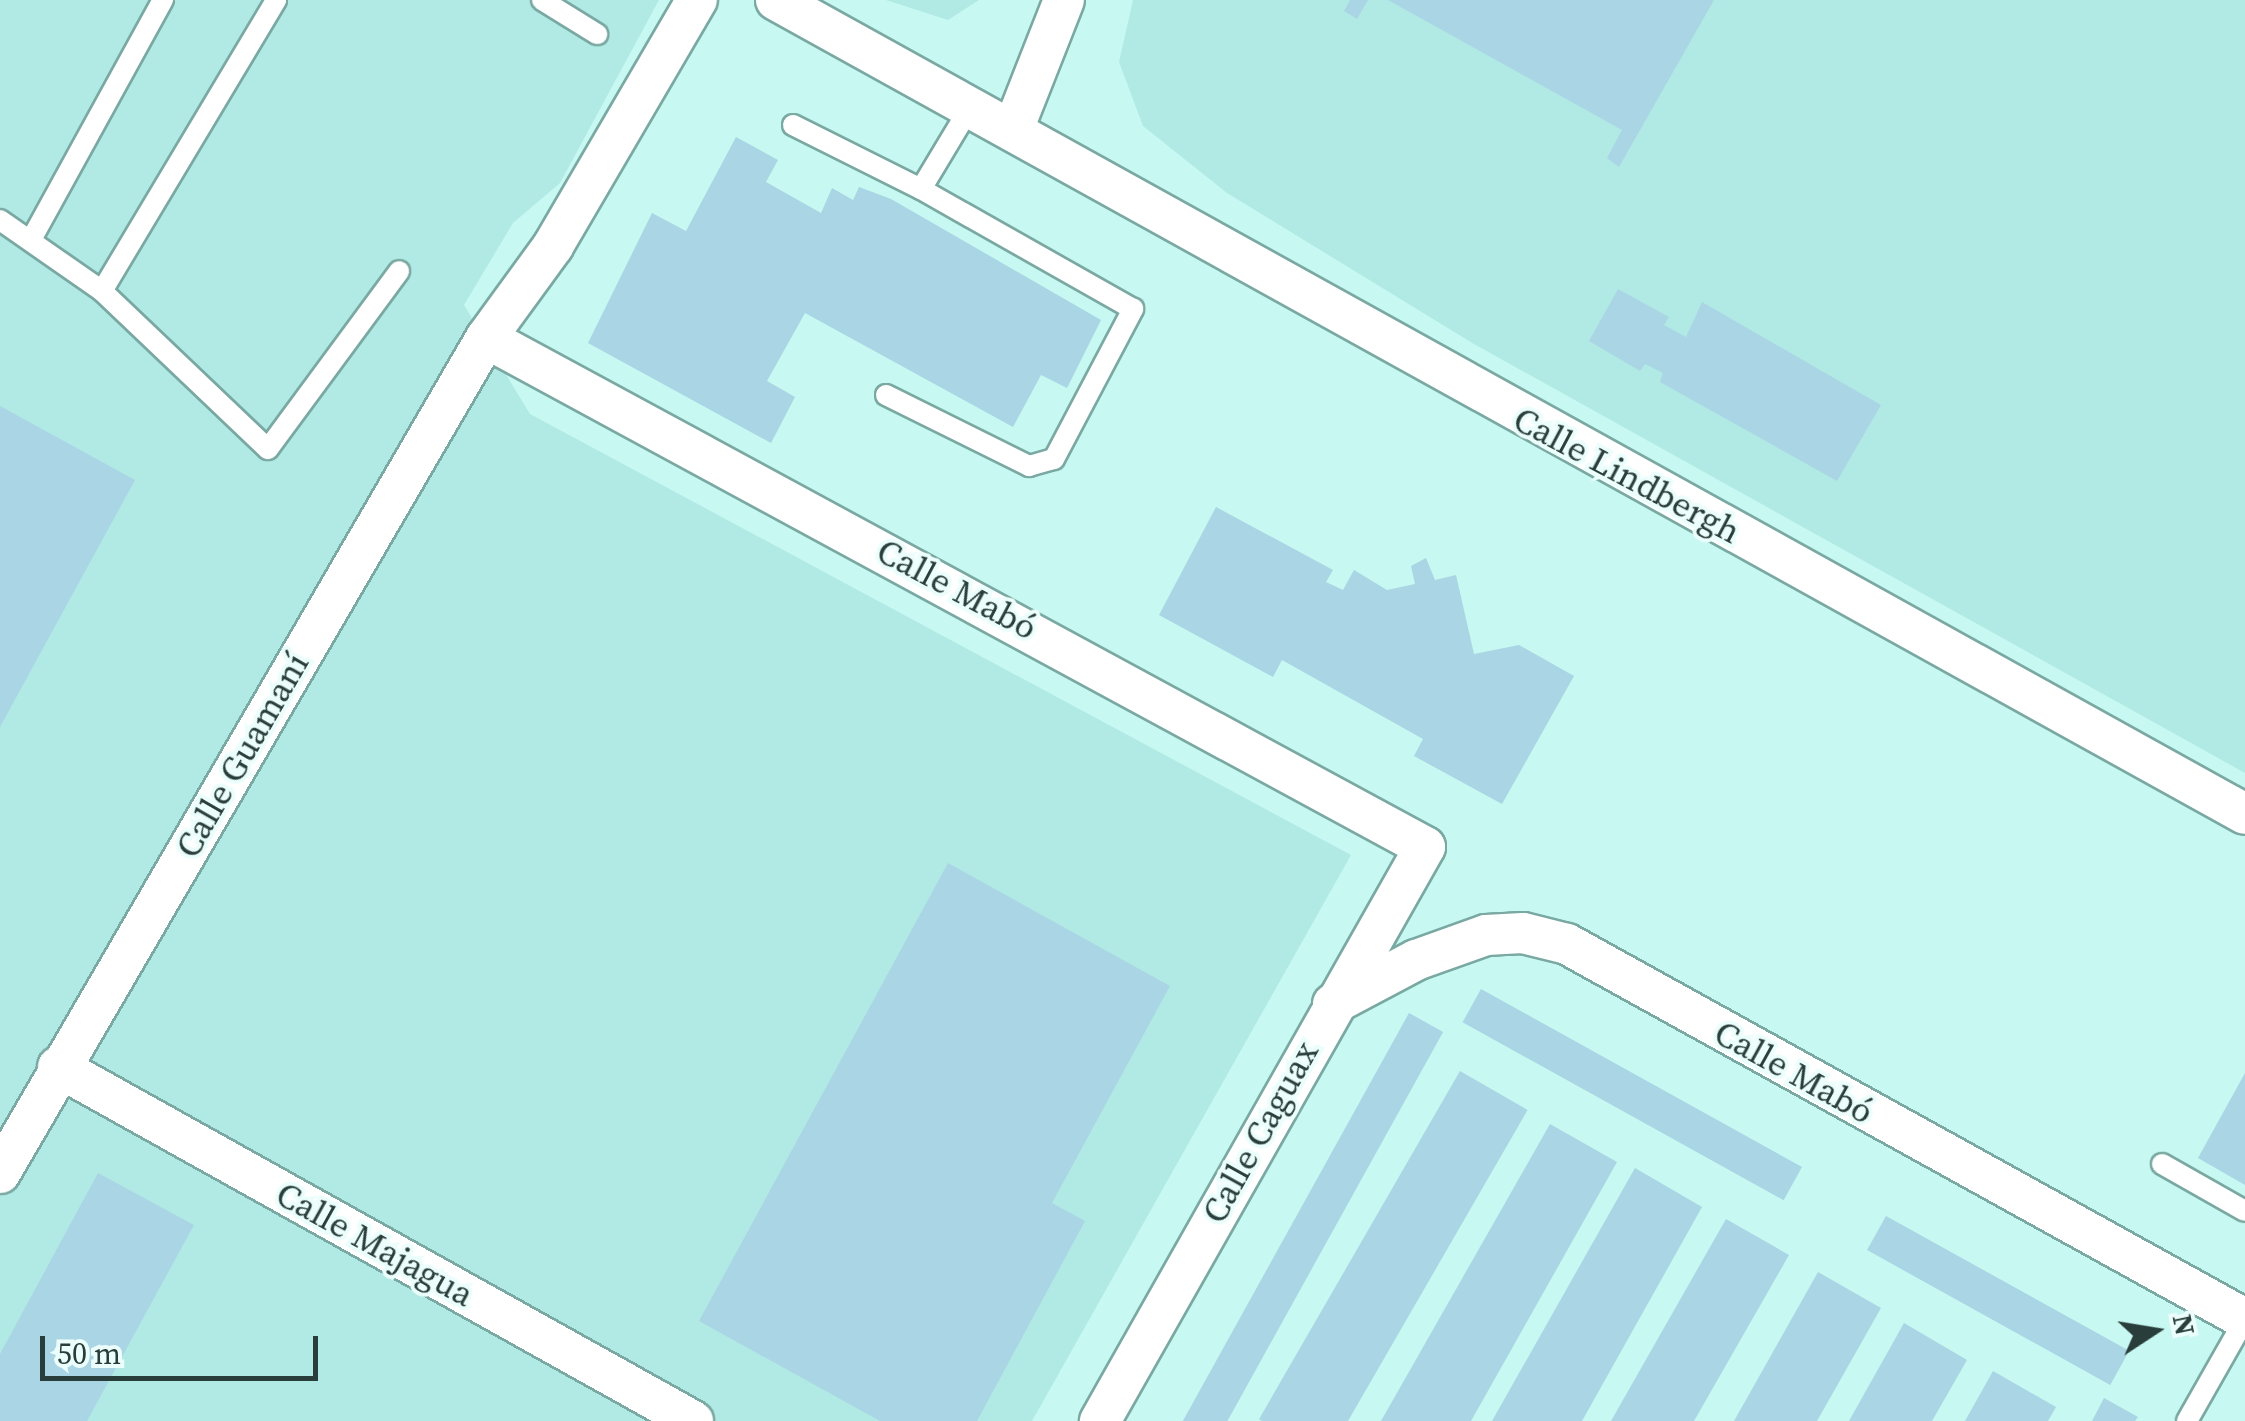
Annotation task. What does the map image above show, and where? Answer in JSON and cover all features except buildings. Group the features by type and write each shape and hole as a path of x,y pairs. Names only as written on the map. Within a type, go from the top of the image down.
{"street":[{"name":"Calle Guamaní","path":"0,1173 58,1067 486,338 553,246 697,0"},
{"name":"Calle Lindbergh","path":"776,0 1014,127 1544,431 2245,814"},
{"path":"1014,127 1064,0"},
{"name":"Calle Mabó","path":"486,338 1426,847"},
{"name":"Calle Caguax","path":"1100,1421 1330,1006 1426,847"},
{"name":"Calle Mabó","path":"1330,1006 1416,960 1486,935 1523,933 1566,944 2245,1319"},
{"name":"Calle Majagua","path":"58,1067 692,1421"}],"lane":[{"path":"32,238 163,0"},
{"path":"102,291 276,0"},
{"path":"542,0 597,34"},
{"path":"920,189 972,104"},
{"path":"793,125 920,189 1133,309 1054,460 1029,466 886,395"},
{"path":"0,220 32,238 102,291 268,449 399,271"},
{"path":"2162,1164 2245,1211"},
{"path":"2186,1421 2245,1319"}],"shaded area":[{"path":"0,0 659,0 560,183 513,223 464,305 530,414 1351,855 1032,1421 0,1421"},
{"path":"886,0 979,0 948,20"},
{"path":"1133,0 2245,0 2245,773 1474,344 1227,193 1143,126 1119,62"}]}
